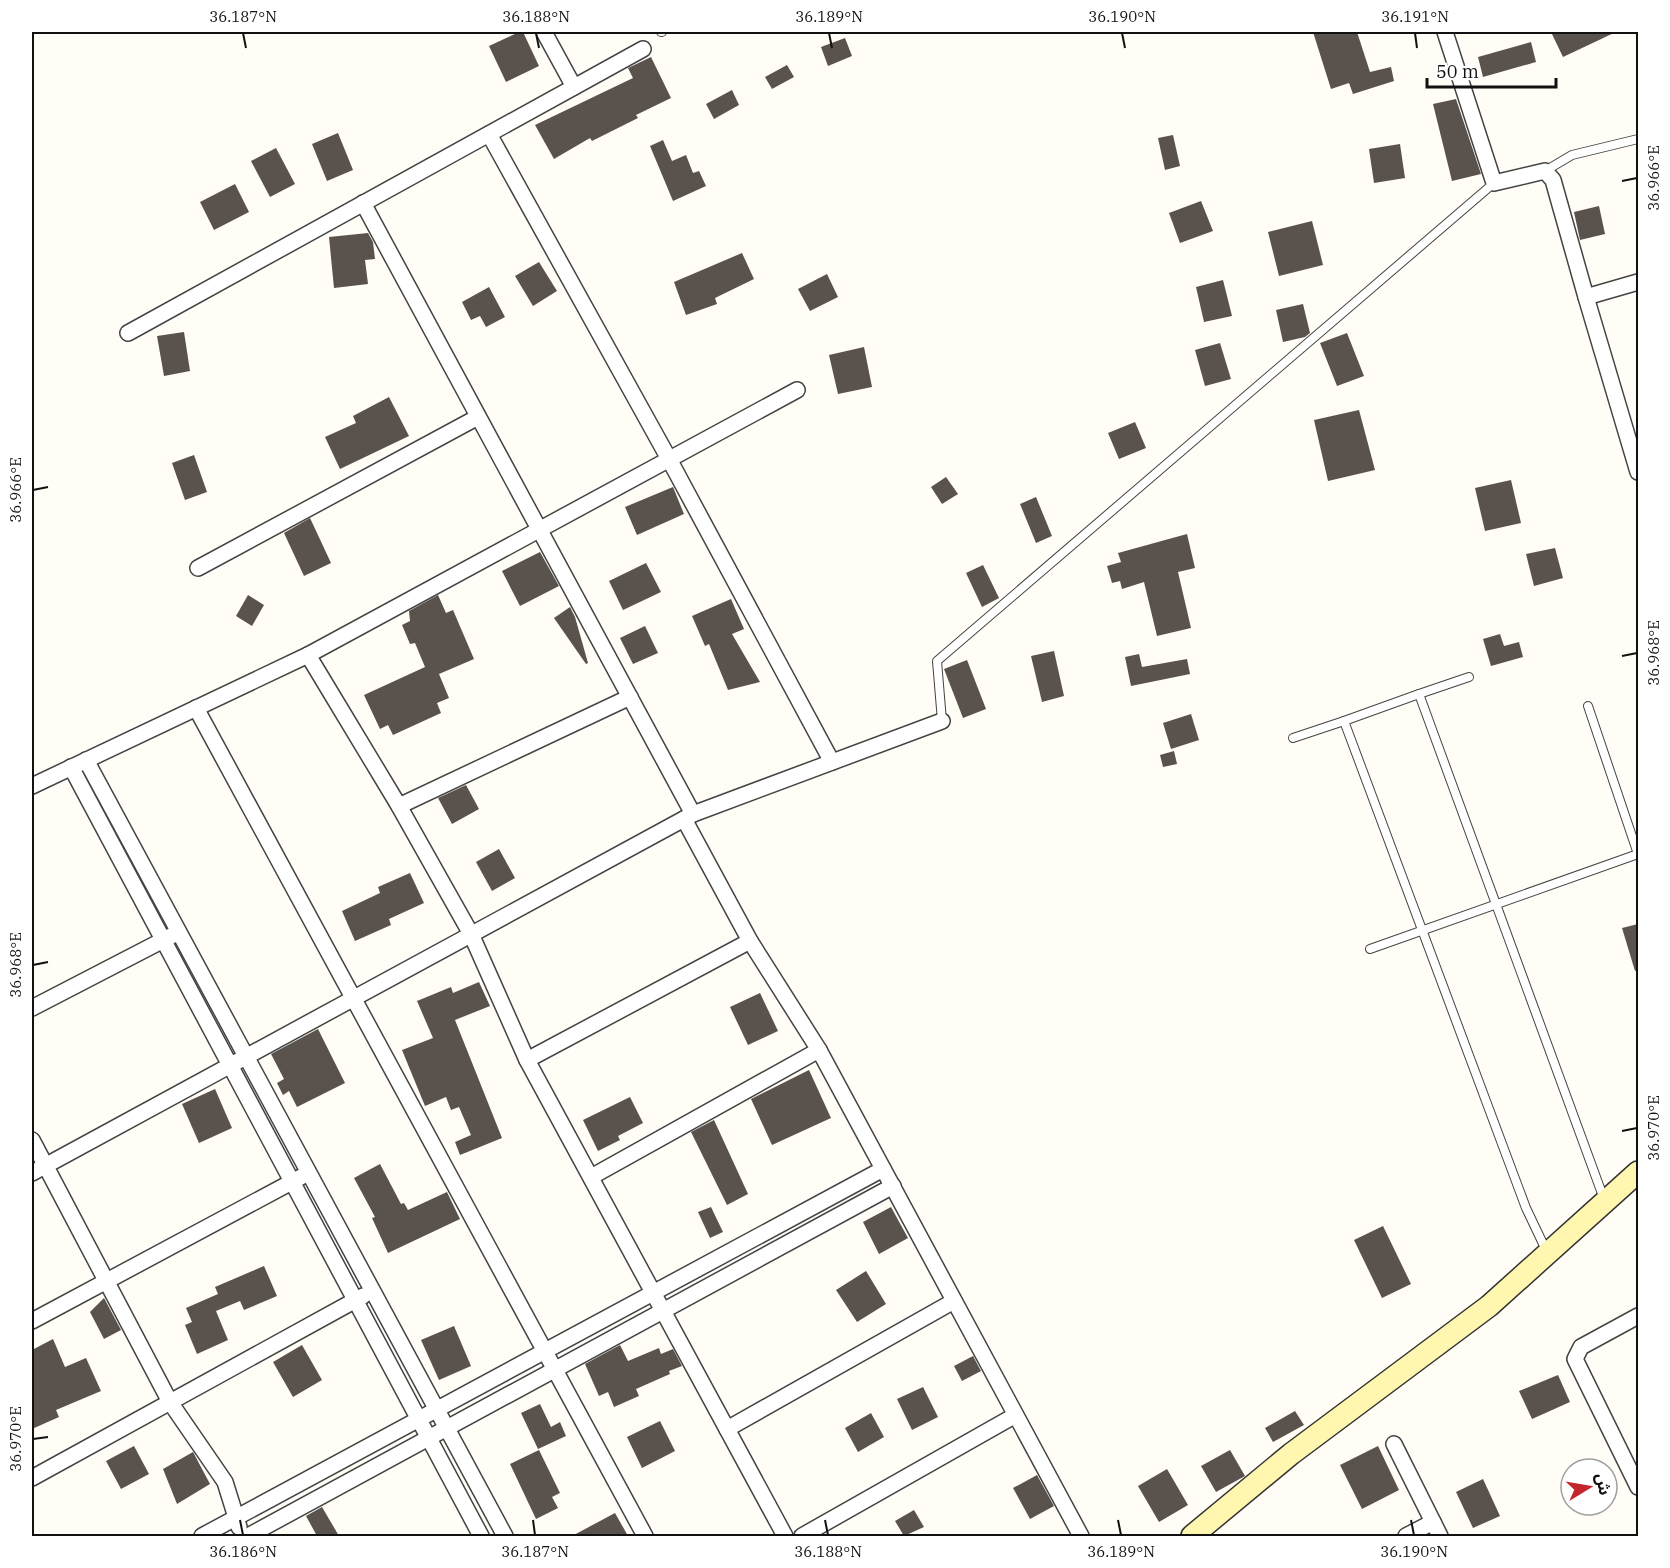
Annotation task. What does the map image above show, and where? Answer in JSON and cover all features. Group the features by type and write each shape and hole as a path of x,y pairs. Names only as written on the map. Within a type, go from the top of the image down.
{"street":[{"path":"544,32 574,87"},
{"path":"1445,32 1494,183 1545,171 1553,180 1638,472"},
{"path":"128,333 643,49"},
{"path":"489,134 669,459 832,762"},
{"path":"363,203 630,697 750,941 819,1050 1014,1416 1081,1536"},
{"path":"1587,297 1638,282"},
{"path":"32,786 308,655 797,390"},
{"path":"198,568 478,417"},
{"path":"308,655 399,806 471,934 527,1060 785,1536"},
{"path":"399,806 630,697"},
{"path":"196,708 356,998 645,1536"},
{"path":"38,1169 247,1058 688,816 942,721"},
{"path":"86,760 505,1536"},
{"path":"72,767 482,1536"},
{"path":"32,1008 179,932"},
{"path":"527,1060 750,941"},
{"path":"591,1177 819,1050"},
{"path":"32,1140 38,1169 108,1281 170,1402 225,1482 235,1519 246,1536 429,1440 893,1186"},
{"path":"202,1536 883,1169"},
{"path":"32,1322 309,1172"},
{"path":"1203,1533 1291,1454 1489,1306 1638,1172"},
{"path":"32,1478 373,1291"},
{"path":"727,1429 954,1301"},
{"path":"1638,1316 1581,1347 1575,1359 1638,1487"},
{"path":"802,1536 1014,1416"},
{"path":"1394,1444 1440,1536"},
{"path":"1406,1536 1433,1522"}],"lane":[{"path":"1545,171 1572,155 1638,139"},
{"path":"942,721 937,661 1494,183"},
{"path":"1293,738 1469,676"},
{"path":"1419,694 1605,1202"},
{"path":"1370,949 1638,854 1588,706"},
{"path":"1344,721 1526,1208 1548,1254"}],"building":[{"path":"523,32 539,66 506,82 489,46"},
{"path":"1313,32 1357,32 1370,72 1391,67 1394,81 1353,94 1349,83 1331,89"},
{"path":"1551,32 1616,32 1563,57"},
{"path":"845,38 852,56 828,66 821,47"},
{"path":"1531,42 1536,62 1483,77 1478,57"},
{"path":"651,57 671,98 636,115 638,118 592,141 590,138 554,159 535,125 633,78 628,68"},
{"path":"787,65 794,77 772,89 765,77"},
{"path":"732,90 739,105 714,119 706,104"},
{"path":"1456,99 1481,174 1452,181 1433,104"},
{"path":"338,133 353,170 327,181 312,144"},
{"path":"1173,135 1180,166 1165,170 1158,138"},
{"path":"663,140 672,161 686,155 693,173 699,171 706,186 673,201 650,146"},
{"path":"1400,144 1405,178 1374,183 1369,149"},
{"path":"276,148 295,184 270,197 251,161"},
{"path":"235,184 249,212 214,230 200,202"},
{"path":"1201,201 1213,231 1180,243 1169,213"},
{"path":"1599,206 1605,234 1580,240 1574,212"},
{"path":"1312,221 1323,265 1279,276 1268,232"},
{"path":"368,233 373,242 375,259 365,260 368,284 334,288 329,237"},
{"path":"742,253 754,279 715,298 717,304 686,315 674,282"},
{"path":"539,262 557,291 533,306 515,276"},
{"path":"827,274 838,297 810,311 798,289"},
{"path":"1223,280 1232,316 1204,322 1196,287"},
{"path":"489,287 505,317 486,327 480,316 471,320 462,302"},
{"path":"1303,304 1310,333 1305,337 1283,342 1276,310"},
{"path":"184,332 190,371 164,376 157,336"},
{"path":"1347,333 1364,376 1337,386 1320,343"},
{"path":"1220,343 1231,379 1205,386 1195,350"},
{"path":"864,347 872,387 838,394 829,355"},
{"path":"389,397 409,436 340,469 325,437 356,423 353,416"},
{"path":"1359,410 1375,470 1328,481 1314,420"},
{"path":"1135,422 1146,448 1119,459 1108,433"},
{"path":"194,455 207,492 185,500 172,463"},
{"path":"946,477 958,494 942,504 931,487"},
{"path":"1511,480 1521,523 1485,531 1475,488"},
{"path":"673,487 684,514 637,535 625,507"},
{"path":"1036,497 1052,536 1036,543 1020,504"},
{"path":"310,518 331,563 304,576 284,533"},
{"path":"1187,534 1195,568 1178,572 1191,628 1157,636 1144,582 1122,589 1120,581 1112,583 1107,566 1121,562 1118,553"},
{"path":"1555,548 1563,578 1534,586 1526,554"},
{"path":"540,552 559,586 520,606 502,571"},
{"path":"646,563 661,592 623,610 609,581"},
{"path":"983,565 999,598 982,607 966,573"},
{"path":"248,595 264,605 252,626 236,616"},
{"path":"438,595 446,613 453,610 474,659 439,674 449,698 437,703 441,713 393,735 388,725 380,729 364,695 425,667 415,643 410,644 402,625 410,621 409,611"},
{"path":"731,599 744,629 732,634 760,682 728,690 709,644 705,646 692,616"},
{"path":"570,607 588,663 586,664 554,618"},
{"path":"645,626 658,653 633,664 620,638"},
{"path":"1500,634 1504,646 1519,642 1523,657 1491,666 1483,639"},
{"path":"1054,651 1064,696 1042,702 1031,656"},
{"path":"1139,654 1142,667 1187,659 1190,674 1131,686 1125,657"},
{"path":"967,660 986,709 963,718 944,669"},
{"path":"1191,714 1199,740 1171,749 1163,723"},
{"path":"1174,751 1177,764 1163,767 1160,755"},
{"path":"466,785 479,809 452,824 438,798"},
{"path":"499,849 515,878 492,891 476,862"},
{"path":"410,873 424,903 389,919 391,925 355,941 342,911 380,893 378,887"},
{"path":"1638,924 1638,970 1635,971 1622,928"},
{"path":"479,982 490,1006 455,1020 502,1138 460,1155 455,1142 471,1135 459,1107 451,1110 446,1097 425,1106 402,1050 433,1038 417,1001 451,987 453,993"},
{"path":"760,993 778,1031 748,1045 730,1007"},
{"path":"318,1029 345,1083 297,1107 289,1091 283,1095 277,1083 284,1079 271,1054"},
{"path":"809,1070 831,1118 772,1145 751,1099"},
{"path":"215,1089 232,1128 199,1143 182,1104"},
{"path":"630,1097 643,1123 618,1136 620,1140 598,1151 583,1120"},
{"path":"714,1120 748,1194 727,1205 691,1132"},
{"path":"380,1164 401,1204 404,1203 408,1210 447,1192 460,1219 388,1253 372,1218 375,1217 354,1178"},
{"path":"711,1207 723,1232 710,1238 698,1212"},
{"path":"891,1207 908,1238 879,1254 863,1222"},
{"path":"1383,1226 1411,1284 1382,1298 1354,1240"},
{"path":"264,1266 277,1296 244,1310 240,1301 216,1311 228,1340 197,1354 185,1325 192,1322 186,1308 218,1294 215,1287"},
{"path":"866,1271 886,1304 857,1322 836,1290"},
{"path":"104,1298 121,1330 104,1339 90,1312"},
{"path":"454,1326 471,1366 439,1380 421,1340"},
{"path":"53,1339 65,1367 86,1358 101,1391 56,1410 59,1417 32,1429 32,1350"},
{"path":"302,1345 322,1380 293,1397 273,1362"},
{"path":"620,1345 628,1361 659,1348 661,1354 673,1349 682,1366 636,1389 639,1396 614,1407 608,1392 599,1396 585,1364"},
{"path":"973,1356 981,1371 962,1381 954,1366"},
{"path":"1558,1375 1570,1402 1532,1419 1519,1391"},
{"path":"923,1387 938,1417 912,1430 897,1399"},
{"path":"540,1404 551,1427 560,1422 566,1436 538,1449 521,1413"},
{"path":"1295,1411 1304,1425 1273,1442 1265,1428"},
{"path":"871,1413 884,1437 858,1452 845,1428"},
{"path":"660,1421 675,1451 642,1468 627,1437"},
{"path":"134,1446 149,1474 121,1489 106,1461"},
{"path":"1378,1446 1399,1490 1362,1509 1340,1465"},
{"path":"539,1450 560,1493 552,1497 558,1508 536,1519 510,1464"},
{"path":"1230,1450 1245,1476 1216,1492 1201,1466"},
{"path":"193,1452 210,1484 177,1504 163,1469"},
{"path":"1167,1469 1188,1505 1159,1522 1138,1486"},
{"path":"1037,1475 1054,1506 1030,1519 1013,1488"},
{"path":"1483,1479 1500,1516 1473,1528 1456,1492"},
{"path":"322,1507 339,1536 317,1536 306,1516"},
{"path":"914,1510 924,1527 904,1536 895,1521"},
{"path":"615,1513 628,1536 572,1536"}]}
